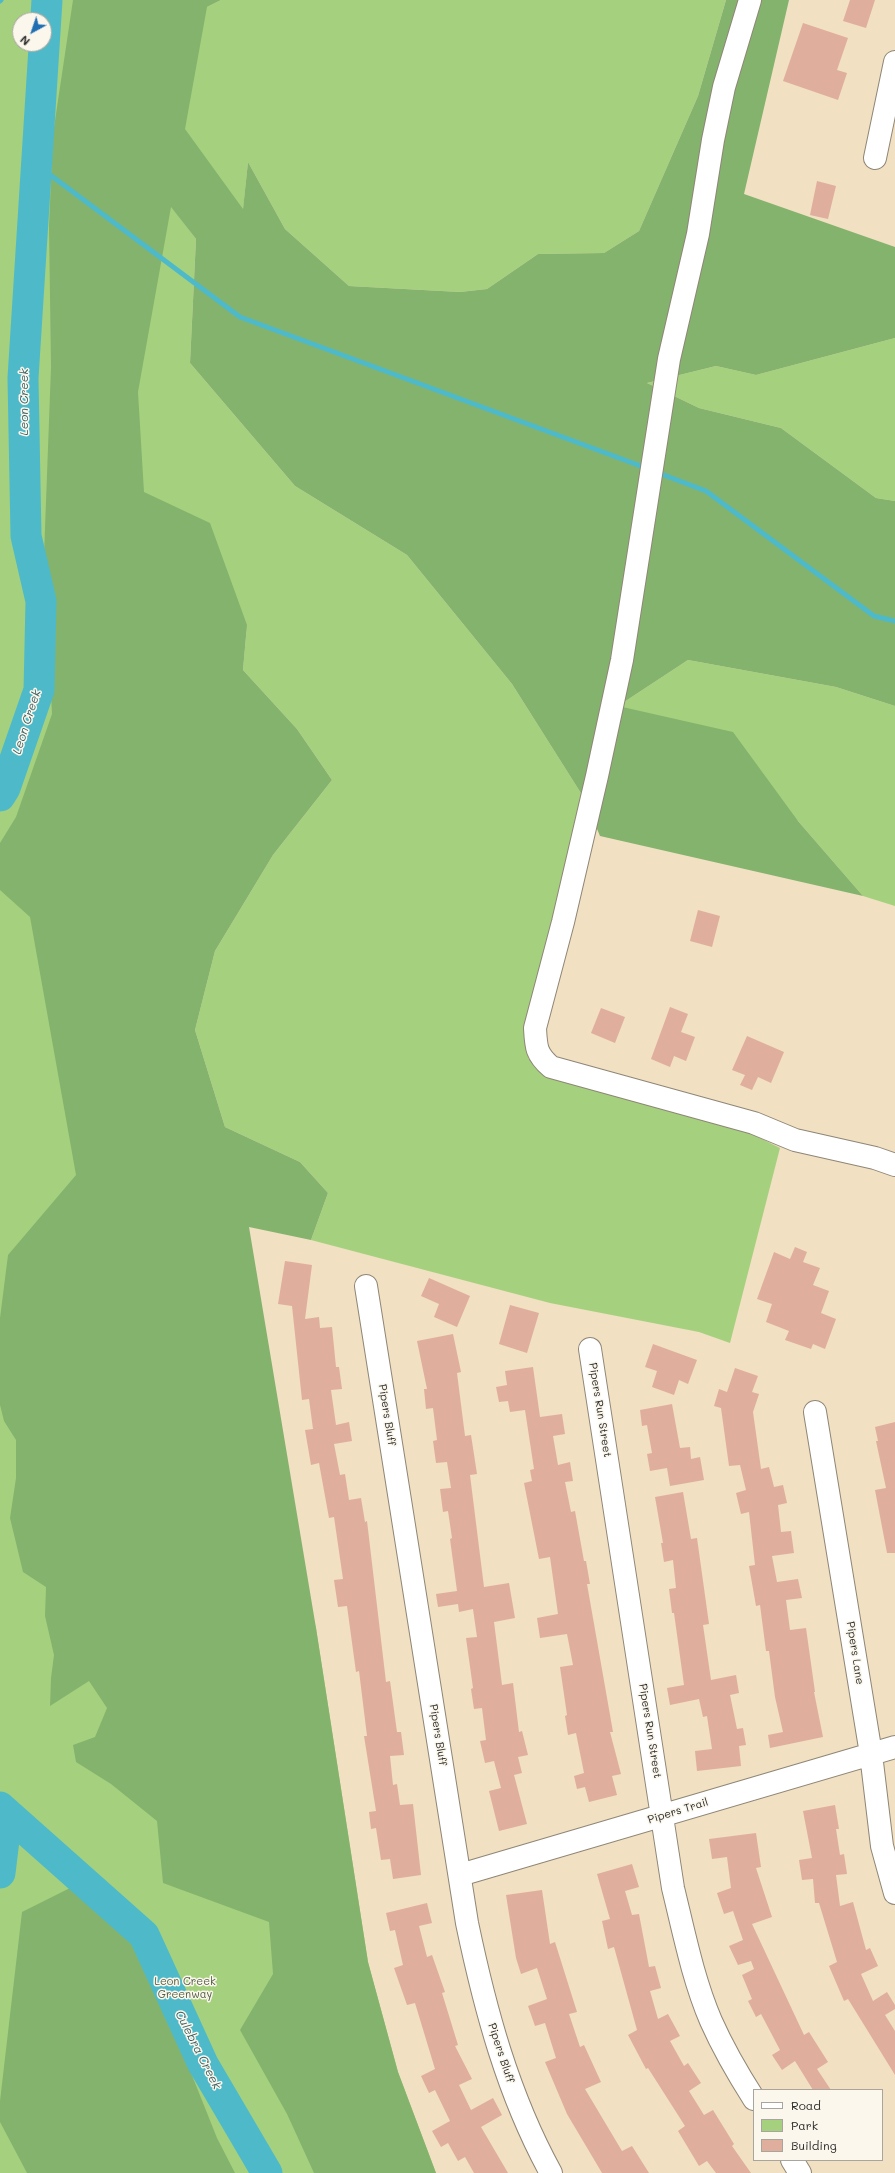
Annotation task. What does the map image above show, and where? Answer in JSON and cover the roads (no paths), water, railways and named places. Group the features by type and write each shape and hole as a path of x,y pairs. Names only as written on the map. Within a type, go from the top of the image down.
{"street":[{"path":"750,0 724,87 713,140 698,234 669,359 622,660 576,869 537,1021 536,1044 538,1054 551,1067 754,1123 795,1140 875,1158 895,1165"},
{"path":"875,158 895,62"},
{"name":"Pipers Bluff","path":"366,1286 467,1923 482,1995 510,2083 551,2173"},
{"name":"Pipers Run Street","path":"590,1349 674,1888 689,1956 711,2020 737,2072 753,2097"},
{"name":"Pipers Lane","path":"815,1412 871,1754 882,1846 895,1892"},
{"name":"Pipers Trail","path":"460,1875 895,1747"},
{"path":"793,2161 800,2173"}],"waterway":[{"name":"Leon Creek","path":"0,796 5,788 39,690 41,601 26,536 23,378 47,0"},
{"path":"37,165 240,317 646,468"},
{"path":"656,472 706,491 874,616 895,621"},
{"name":"Culebra Creek","path":"0,1807 144,1935 203,2064 267,2173"},
{"name":"Leon Creek","path":"0,1873 7,1815"}],"park label":[{"name":"Leon Creek Greenway","path":"185,1988"}]}
